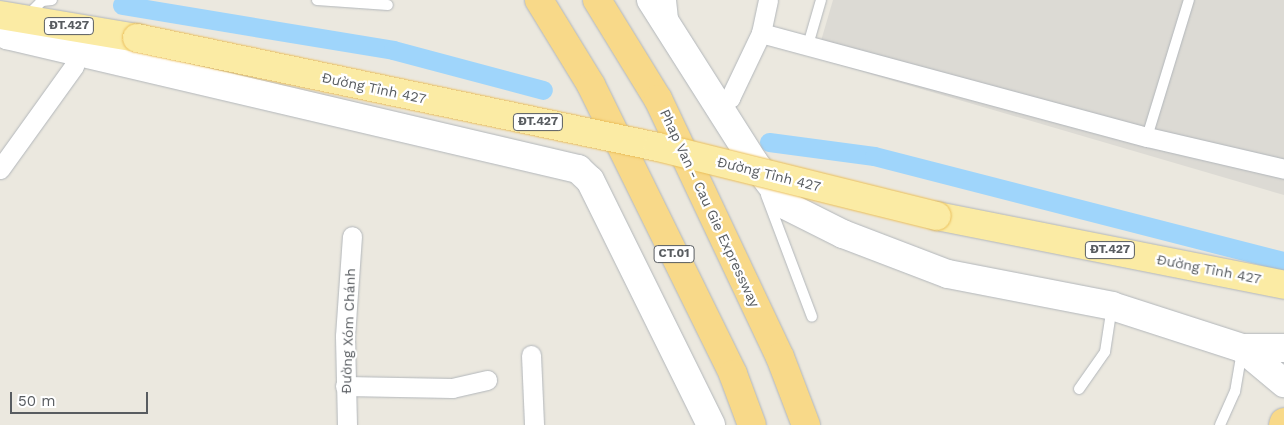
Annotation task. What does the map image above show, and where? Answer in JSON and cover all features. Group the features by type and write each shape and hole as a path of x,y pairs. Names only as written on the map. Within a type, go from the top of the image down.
{"highway":[{"name":"CT.01","path":"539,0 591,85 733,374 752,425"},
{"name":"Phap Van - Cau Gie Expressway","path":"597,0 658,99 780,357 806,425"},
{"path":"780,357 813,425"}],"main road":[{"name":"Đường Tỉnh 427","path":"13,17 137,38 658,147 936,216 1284,286"}],"street":[{"path":"651,0 677,45 753,161 787,206 843,234 948,274 1112,306 1242,348 1284,348"},
{"path":"717,105 730,98 761,33 768,0"},
{"path":"0,30 7,35 578,169 590,180 711,425"},
{"path":"761,33 1146,137 1284,169"},
{"path":"0,169 74,66 76,51"},
{"name":"Đường Xóm Chánh","path":"347,425 345,336 352,236"},
{"path":"1242,348 1284,383"},
{"path":"531,355 534,425"},
{"path":"345,386 452,388 487,380"}],"lane":[{"path":"13,17 42,1 52,0"},
{"path":"317,0 388,5"},
{"path":"670,0 677,45"},
{"path":"808,46 821,0"},
{"path":"1146,137 1189,0"},
{"path":"753,161 812,316"},
{"path":"1079,389 1105,352 1112,306"},
{"path":"1220,425 1235,392 1242,348"}],"shaded area":[{"path":"833,0 1284,0 1284,195 816,58"}],"waterway":[{"path":"122,5 393,50 543,90"},
{"path":"769,142 874,156 1284,261"}]}
